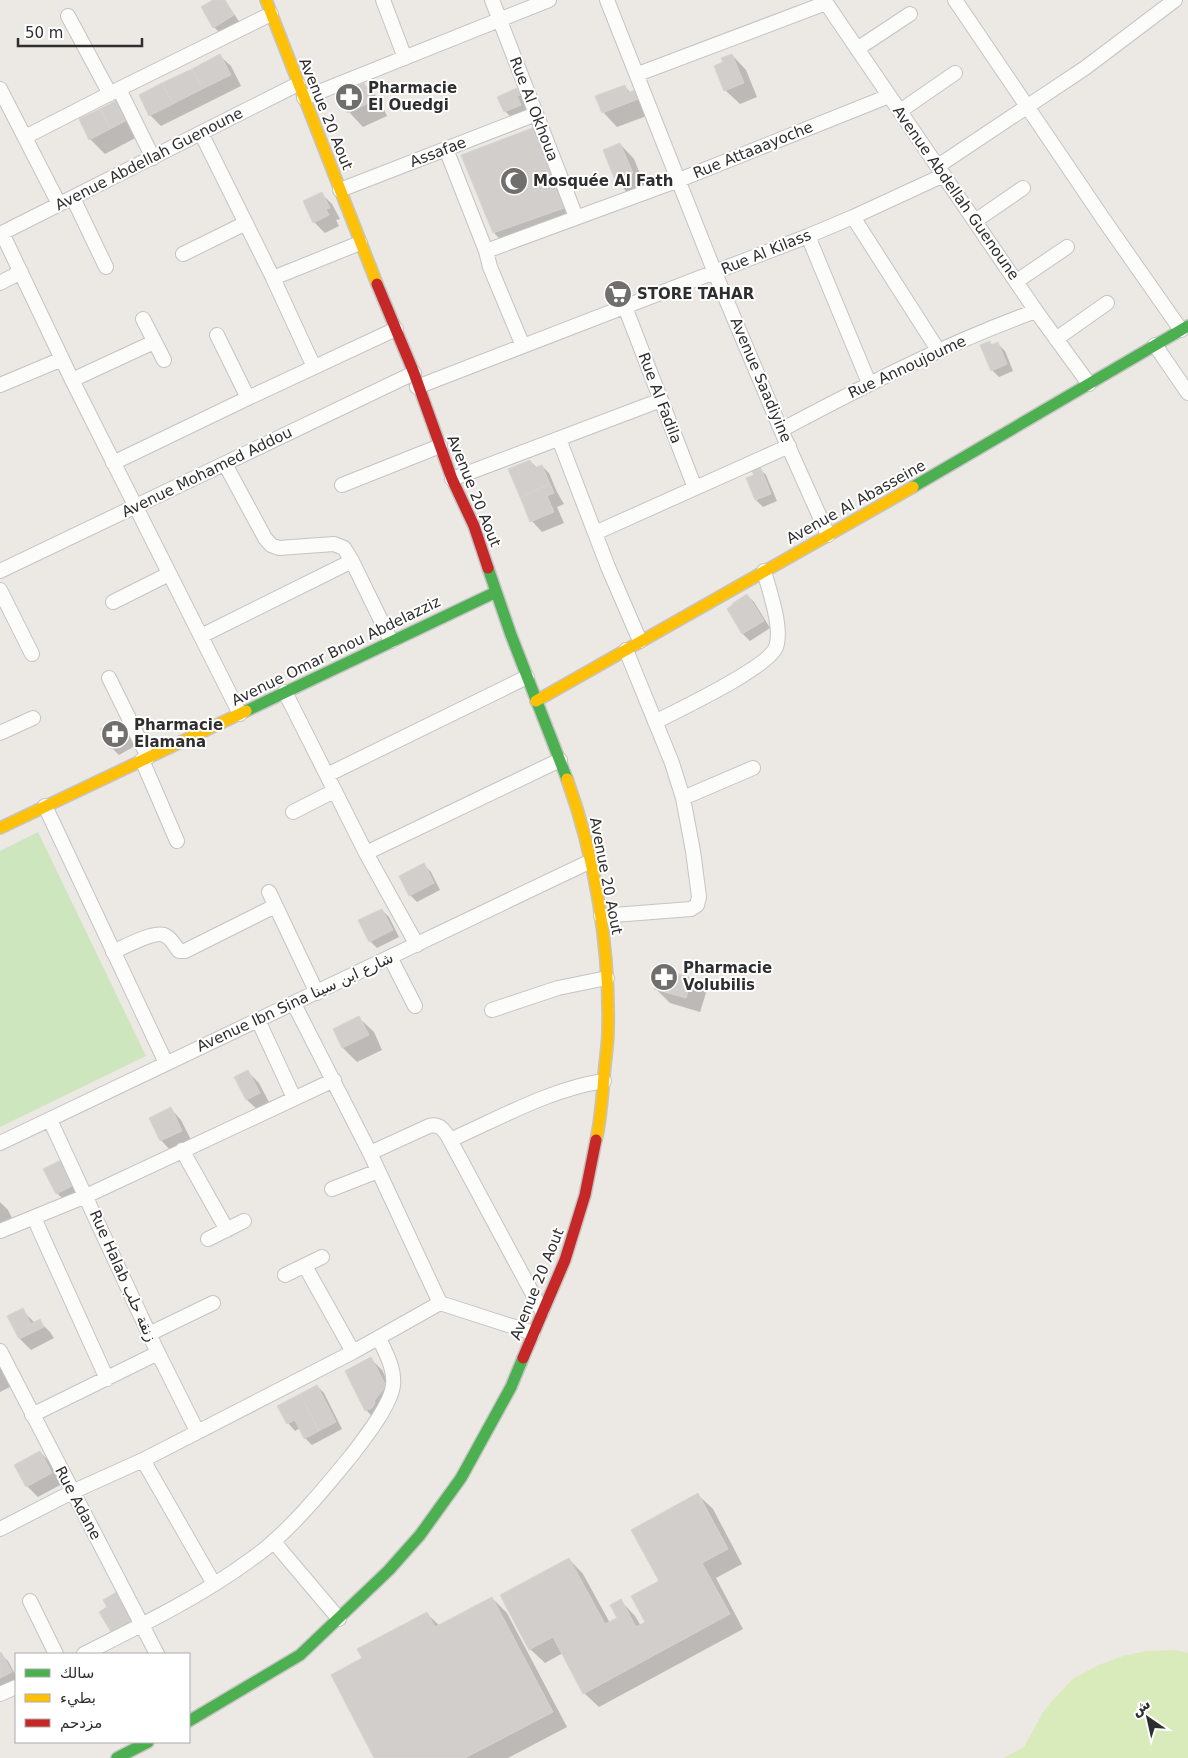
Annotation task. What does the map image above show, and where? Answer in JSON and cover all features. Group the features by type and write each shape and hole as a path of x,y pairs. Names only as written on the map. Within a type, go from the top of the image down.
{"street":[{"name":"Avenue 20 Aout","path":"190,1718 223,1702 300,1655 339,1620 389,1570 420,1535 461,1478 511,1387 565,1260 582,1204 600,1122 608,1031 607,978 601,916 591,861 579,813 560,760 526,677 474,526 452,479 417,387 414,373 360,243 266,0"},
{"path":"383,0 405,58"},
{"name":"Rue Al Okhoua","path":"492,0 576,217"},
{"path":"304,98 549,0"},
{"name":"Avenue Saadiyine","path":"607,0 638,74 715,273 781,430 828,535"},
{"path":"954,0 1104,220 1185,328"},
{"name":"Rue Al Kilass","path":"417,387 715,273 853,217 941,170 1027,106 1085,68 1175,0"},
{"path":"638,74 825,1"},
{"name":"Avenue Abdellah Guenoune","path":"825,1 1036,310 1089,384"},
{"path":"25,137 271,14"},
{"path":"858,49 910,14"},
{"path":"68,16 153,158"},
{"path":"900,111 955,74"},
{"name":"Avenue Abdellah Guenoune","path":"1,233 298,84"},
{"path":"0,89 59,204"},
{"name":"Rue Attaaayoche","path":"486,251 679,180 889,96"},
{"name":"Assafae","path":"340,190 536,114"},
{"path":"201,133 314,367"},
{"path":"446,149 486,251 490,267 523,346"},
{"path":"975,221 1023,188"},
{"path":"73,198 106,267"},
{"path":"853,217 938,350"},
{"path":"183,254 246,223"},
{"path":"1,233 22,272 72,380 135,507 240,714"},
{"path":"808,236 869,383"},
{"path":"272,278 360,243"},
{"path":"1017,281 1066,247"},
{"path":"0,283 22,272"},
{"path":"1056,339 1107,303"},
{"name":"Rue Al Fadila","path":"625,307 695,488"},
{"name":"Rue Annoujoume","path":"781,430 869,383 938,350 1036,310"},
{"path":"143,320 164,360"},
{"name":"Avenue Al Abasseine","path":"536,701 956,463 1185,328"},
{"path":"114,463 396,329"},
{"path":"217,335 248,398"},
{"path":"72,380 154,342"},
{"path":"1155,345 1188,393"},
{"path":"0,385 62,359"},
{"name":"Avenue Mohamed Addou","path":"0,572 414,373"},
{"path":"452,479 661,400"},
{"path":"560,439 595,532 640,641"},
{"path":"342,485 440,446"},
{"path":"595,532 789,446"},
{"path":"225,464 265,538 271,545 279,548 334,544 344,548 391,641"},
{"path":"201,636 254,608 352,561"},
{"path":"655,722 742,675 771,654 776,647 778,638 776,621 764,571"},
{"path":"113,602 169,574"},
{"path":"0,590 32,654"},
{"name":"Avenue Omar Bnou Abdelazziz","path":"1,826 496,592"},
{"path":"601,916 691,909 697,905 699,897 683,798 672,763 626,650"},
{"path":"327,775 526,677"},
{"path":"109,678 145,758 177,841"},
{"path":"285,692 334,791 417,945"},
{"path":"0,733 33,718"},
{"path":"366,852 560,760"},
{"path":"683,798 753,768"},
{"path":"293,812 334,791"},
{"path":"45,806 166,1063"},
{"name":"Avenue Ibn Sina شارع ابن سينا","path":"0,1144 591,861"},
{"path":"269,892 317,993"},
{"path":"113,952 145,938 160,934 167,936 180,951 185,951 275,906"},
{"path":"390,958 416,1006"},
{"path":"492,1010 558,988 607,978"},
{"path":"294,1004 370,1153 440,1303 533,1333"},
{"path":"258,1020 294,1098"},
{"path":"0,1231 86,1196 334,1080"},
{"path":"450,1140 550,1095 582,1085 604,1082"},
{"name":"Rue Halab زنقة حلب","path":"50,1120 149,1334 197,1432"},
{"path":"370,1153 415,1132 434,1125 440,1127 450,1140 542,1312"},
{"path":"182,1150 227,1230"},
{"path":"332,1188 378,1171"},
{"path":"34,1218 107,1379"},
{"path":"208,1239 244,1221"},
{"path":"285,1275 322,1257"},
{"path":"305,1266 353,1352"},
{"path":"149,1334 213,1303"},
{"path":"0,1529 72,1492 143,1460 353,1352 440,1303"},
{"path":"86,1653 190,1600 214,1584 274,1542 319,1495 359,1445 389,1397 393,1385 392,1373 379,1338"},
{"name":"Rue Adane","path":"0,1351 156,1653"},
{"path":"32,1415 158,1353"},
{"path":"143,1460 214,1584"},
{"path":"274,1542 339,1620"},
{"path":"30,1602 56,1653"},
{"path":"0,1694 15,1687"},
{"path":"116,1758 146,1743"}],"green space":[{"path":"38,832 146,1056 0,1127 0,851"},
{"path":"1175,1650 1188,1653 1188,1758 1004,1758 1024,1747 1042,1714 1074,1678 1099,1665 1123,1656 1147,1651"}],"building":[{"path":"213,0 225,0 234,15 213,28 201,7"},
{"path":"220,54 231,75 202,89 192,69"},
{"path":"732,54 744,83 724,91 714,66 723,62 721,58"},
{"path":"192,69 202,89 173,104 162,83"},
{"path":"162,83 173,104 149,116 139,95"},
{"path":"364,83 373,101 347,113 344,106 349,104 344,92"},
{"path":"625,85 628,93 635,90 638,99 602,113 595,96"},
{"path":"517,88 520,95 517,96 521,105 504,112 497,97"},
{"path":"119,99 129,119 110,129 100,109"},
{"path":"100,109 110,129 89,140 79,119"},
{"name":"Mosquée Al Fath","path":"535,127 567,207 493,233 461,155"},
{"path":"620,143 633,173 625,177 627,181 617,185 603,150"},
{"path":"322,192 330,208 326,209 329,215 313,223 303,201"},
{"path":"990,341 991,345 998,342 1007,364 991,371 980,345"},
{"path":"530,460 534,468 542,465 550,484 520,497 508,469"},
{"path":"760,466 771,494 755,500 746,478 754,475 751,470"},
{"path":"550,484 554,493 547,496 554,512 530,522 520,497"},
{"path":"747,594 764,621 742,634 727,609"},
{"name":"Pharmacie Elamana","path":"119,720 129,739 110,749 100,729"},
{"path":"424,863 434,883 409,896 399,876"},
{"path":"382,909 393,930 369,942 358,920"},
{"path":"660,969 692,978 686,998 654,989"},
{"path":"359,1016 369,1035 342,1048 333,1029"},
{"path":"248,1070 260,1093 246,1100 234,1077"},
{"path":"171,1107 182,1131 160,1141 149,1118"},
{"path":"65,1158 78,1183 56,1194 43,1169"},
{"path":"23,1308 31,1324 40,1319 44,1327 19,1339 7,1316"},
{"path":"371,1357 386,1386 374,1401 375,1403 372,1408 365,1411 345,1371"},
{"path":"317,1385 336,1422 319,1431 300,1394"},
{"path":"300,1394 319,1431 304,1439 295,1420 287,1424 277,1406"},
{"path":"40,1451 52,1473 26,1487 14,1465"},
{"path":"698,1493 728,1549 702,1563 730,1614 583,1694 553,1637 529,1650 500,1595 569,1558 605,1624 617,1618 610,1605 621,1599 636,1627 645,1622 631,1596 659,1581 631,1530"},
{"path":"118,1591 134,1620 111,1632 99,1612 107,1607 103,1600"},
{"path":"492,1597 553,1712 465,1758 374,1758 331,1675 362,1658 357,1649 427,1612 435,1627"},
{"path":"0,1653 12,1672 0,1678"}],"traffic: fast":[{"path":"913,487 1188,326"},
{"path":"488,568 511,635 567,779"},
{"path":"246,711 496,592"},
{"path":"190,1720 300,1655 389,1570 420,1535 461,1478 511,1387 523,1358"},
{"path":"117,1758 146,1743"}],"traffic: slow":[{"path":"266,0 377,284"},
{"path":"536,701 913,487"},
{"path":"0,828 246,711"},
{"path":"567,779 586,839 593,871 599,903 606,967 608,1036 596,1140"}],"traffic: jam":[{"path":"377,284 414,373 452,479 474,526 488,568"},
{"path":"523,1358 565,1260 585,1195 596,1140"}],"place":[{"name":"Pharmacie El Ouedgi","path":"349,97"},
{"name":"Mosquée Al Fath","path":"514,181"},
{"name":"STORE TAHAR","path":"618,294"},
{"name":"Pharmacie Elamana","path":"115,734"},
{"name":"Pharmacie Volubilis","path":"664,977"}]}
